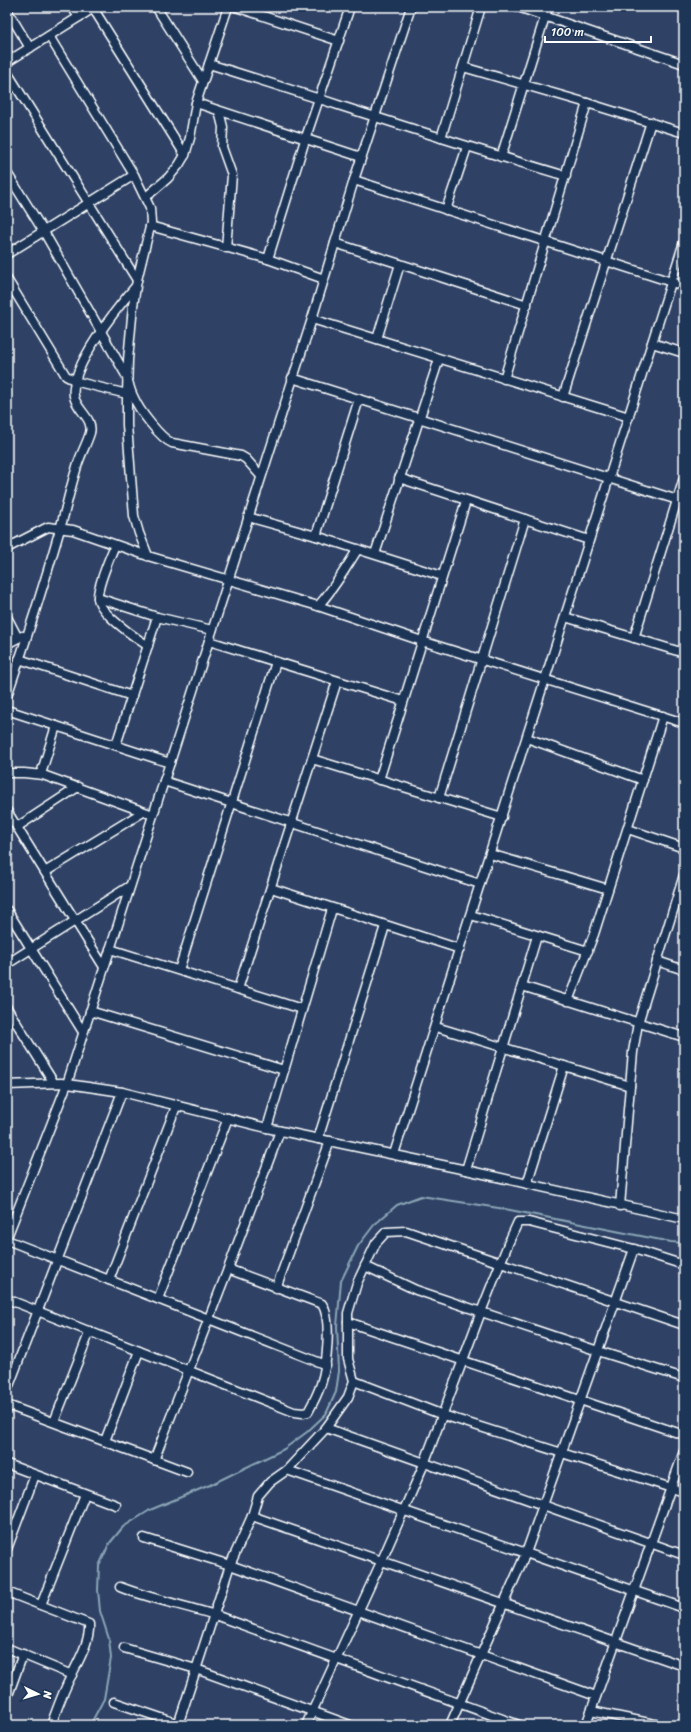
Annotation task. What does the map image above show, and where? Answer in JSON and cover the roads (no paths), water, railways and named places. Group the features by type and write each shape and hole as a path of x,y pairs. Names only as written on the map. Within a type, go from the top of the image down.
{"street":[{"path":"72,7 79,17"},
{"path":"156,7 203,81"},
{"path":"146,197 168,178 185,155 190,138 196,103 228,7"},
{"path":"236,7 339,41"},
{"path":"268,260 305,140 350,7"},
{"path":"7,1237 67,1084 312,319 361,157 411,7"},
{"path":"441,138 481,7"},
{"path":"518,7 684,64"},
{"path":"501,157 548,7"},
{"path":"7,62 94,8 185,155"},
{"path":"7,10 30,48"},
{"path":"49,36 134,175 150,208 150,226 136,283 127,377 128,425 134,516 148,556"},
{"path":"209,64 375,116 467,147 566,176"},
{"path":"463,67 684,133"},
{"path":"7,72 89,202 136,283"},
{"path":"196,103 305,140 361,157"},
{"path":"504,379 587,103"},
{"path":"219,110 223,127 222,147 232,175 226,248"},
{"path":"563,397 651,122"},
{"path":"446,210 467,147"},
{"path":"7,173 44,232 127,377 135,400 155,428 172,443 241,456 246,459 261,476"},
{"path":"7,254 134,175"},
{"path":"354,180 546,242 607,260 684,286"},
{"path":"150,226 268,260 324,279"},
{"path":"394,1154 436,1026 684,242"},
{"path":"335,243 527,305"},
{"path":"377,339 400,264"},
{"path":"7,279 68,378 127,394"},
{"path":"7,696 28,634 60,528 76,468 90,430 89,421 74,398 75,381 85,358 101,332 136,283"},
{"path":"312,319 629,418"},
{"path":"652,343 684,353"},
{"path":"375,554 439,359"},
{"path":"292,378 681,501"},
{"path":"316,536 359,399"},
{"path":"399,478 589,540"},
{"path":"634,638 681,501 684,478"},
{"path":"379,780 402,701 466,501"},
{"path":"248,517 316,536 442,576"},
{"path":"439,798 480,659 525,519"},
{"path":"7,548 48,527 77,532 148,556 318,606 422,641 684,723"},
{"path":"115,545 100,587 98,598 101,606 116,622 148,646"},
{"path":"318,606 328,596 358,549"},
{"path":"98,598 157,616 212,630"},
{"path":"116,745 157,616"},
{"path":"7,617 18,638"},
{"path":"565,617 684,653"},
{"path":"7,644 28,634"},
{"path":"209,642 402,701"},
{"path":"20,659 132,696"},
{"path":"179,970 276,662"},
{"path":"238,989 337,681"},
{"path":"7,710 170,763"},
{"path":"568,1001 588,951 663,716"},
{"path":"41,774 56,726"},
{"path":"527,738 643,780"},
{"path":"312,759 502,817"},
{"path":"7,773 41,774 153,815"},
{"path":"164,781 480,884"},
{"path":"17,827 78,787"},
{"path":"7,811 104,967"},
{"path":"45,872 144,812"},
{"path":"628,829 684,848"},
{"path":"490,854 608,889"},
{"path":"620,1206 633,1052 638,1023 684,875"},
{"path":"7,964 130,886"},
{"path":"270,888 460,949"},
{"path":"267,1128 332,908"},
{"path":"7,910 83,1032"},
{"path":"471,915 588,951"},
{"path":"318,1139 385,926"},
{"path":"466,1170 537,936"},
{"path":"110,949 302,1009"},
{"path":"658,961 684,970"},
{"path":"522,986 684,1037"},
{"path":"7,1008 54,1084"},
{"path":"90,1011 284,1070"},
{"path":"436,1026 630,1086"},
{"path":"527,1184 564,1066"},
{"path":"7,1085 67,1084 122,1092 177,1104 280,1131 394,1154 620,1206 684,1219"},
{"path":"7,1391 122,1092"},
{"path":"109,1280 177,1104"},
{"path":"158,1299 228,1118"},
{"path":"154,1460 280,1131"},
{"path":"276,1288 330,1141"},
{"path":"306,1725 382,1560 424,1464 480,1312 515,1226 518,1222 522,1221 634,1249 684,1265"},
{"path":"114,1702 180,1725 196,1669 230,1566 252,1516 258,1496 265,1487 287,1470 326,1428 348,1397 354,1381 348,1359 348,1312 357,1283 365,1266 376,1243 386,1232 406,1231 684,1325"},
{"path":"7,1240 326,1365"},
{"path":"450,1725 526,1553 634,1249"},
{"path":"365,1266 416,1290 684,1378"},
{"path":"7,1299 294,1412 308,1412 321,1384 326,1365 328,1318 326,1310 322,1304 228,1269"},
{"path":"348,1322 684,1435"},
{"path":"54,1422 90,1331"},
{"path":"105,1441 139,1351"},
{"path":"354,1381 443,1415 561,1454 684,1492"},
{"path":"7,1404 187,1472"},
{"path":"326,1428 684,1556"},
{"path":"586,1725 684,1451"},
{"path":"7,1464 116,1505"},
{"path":"287,1470 684,1608"},
{"path":"7,1549 35,1475"},
{"path":"41,1605 85,1494"},
{"path":"252,1516 684,1666"},
{"path":"144,1538 230,1566 596,1696"},
{"path":"120,1587 144,1596 215,1615 519,1725"},
{"path":"7,1592 89,1624 82,1653 51,1725"},
{"path":"7,1648 72,1675"},
{"path":"124,1648 196,1669 350,1725"},
{"path":"7,1698 23,1654"},
{"path":"591,1711 658,1725"}],"waterway":[{"path":"90,1725 104,1699 111,1658 109,1639 100,1611 98,1590 99,1566 109,1544 123,1527 150,1510 210,1485 284,1449 307,1432 326,1414 336,1392 339,1371 337,1326 341,1281 358,1246 374,1225 397,1205 421,1196 505,1209 671,1242 684,1243"}]}
